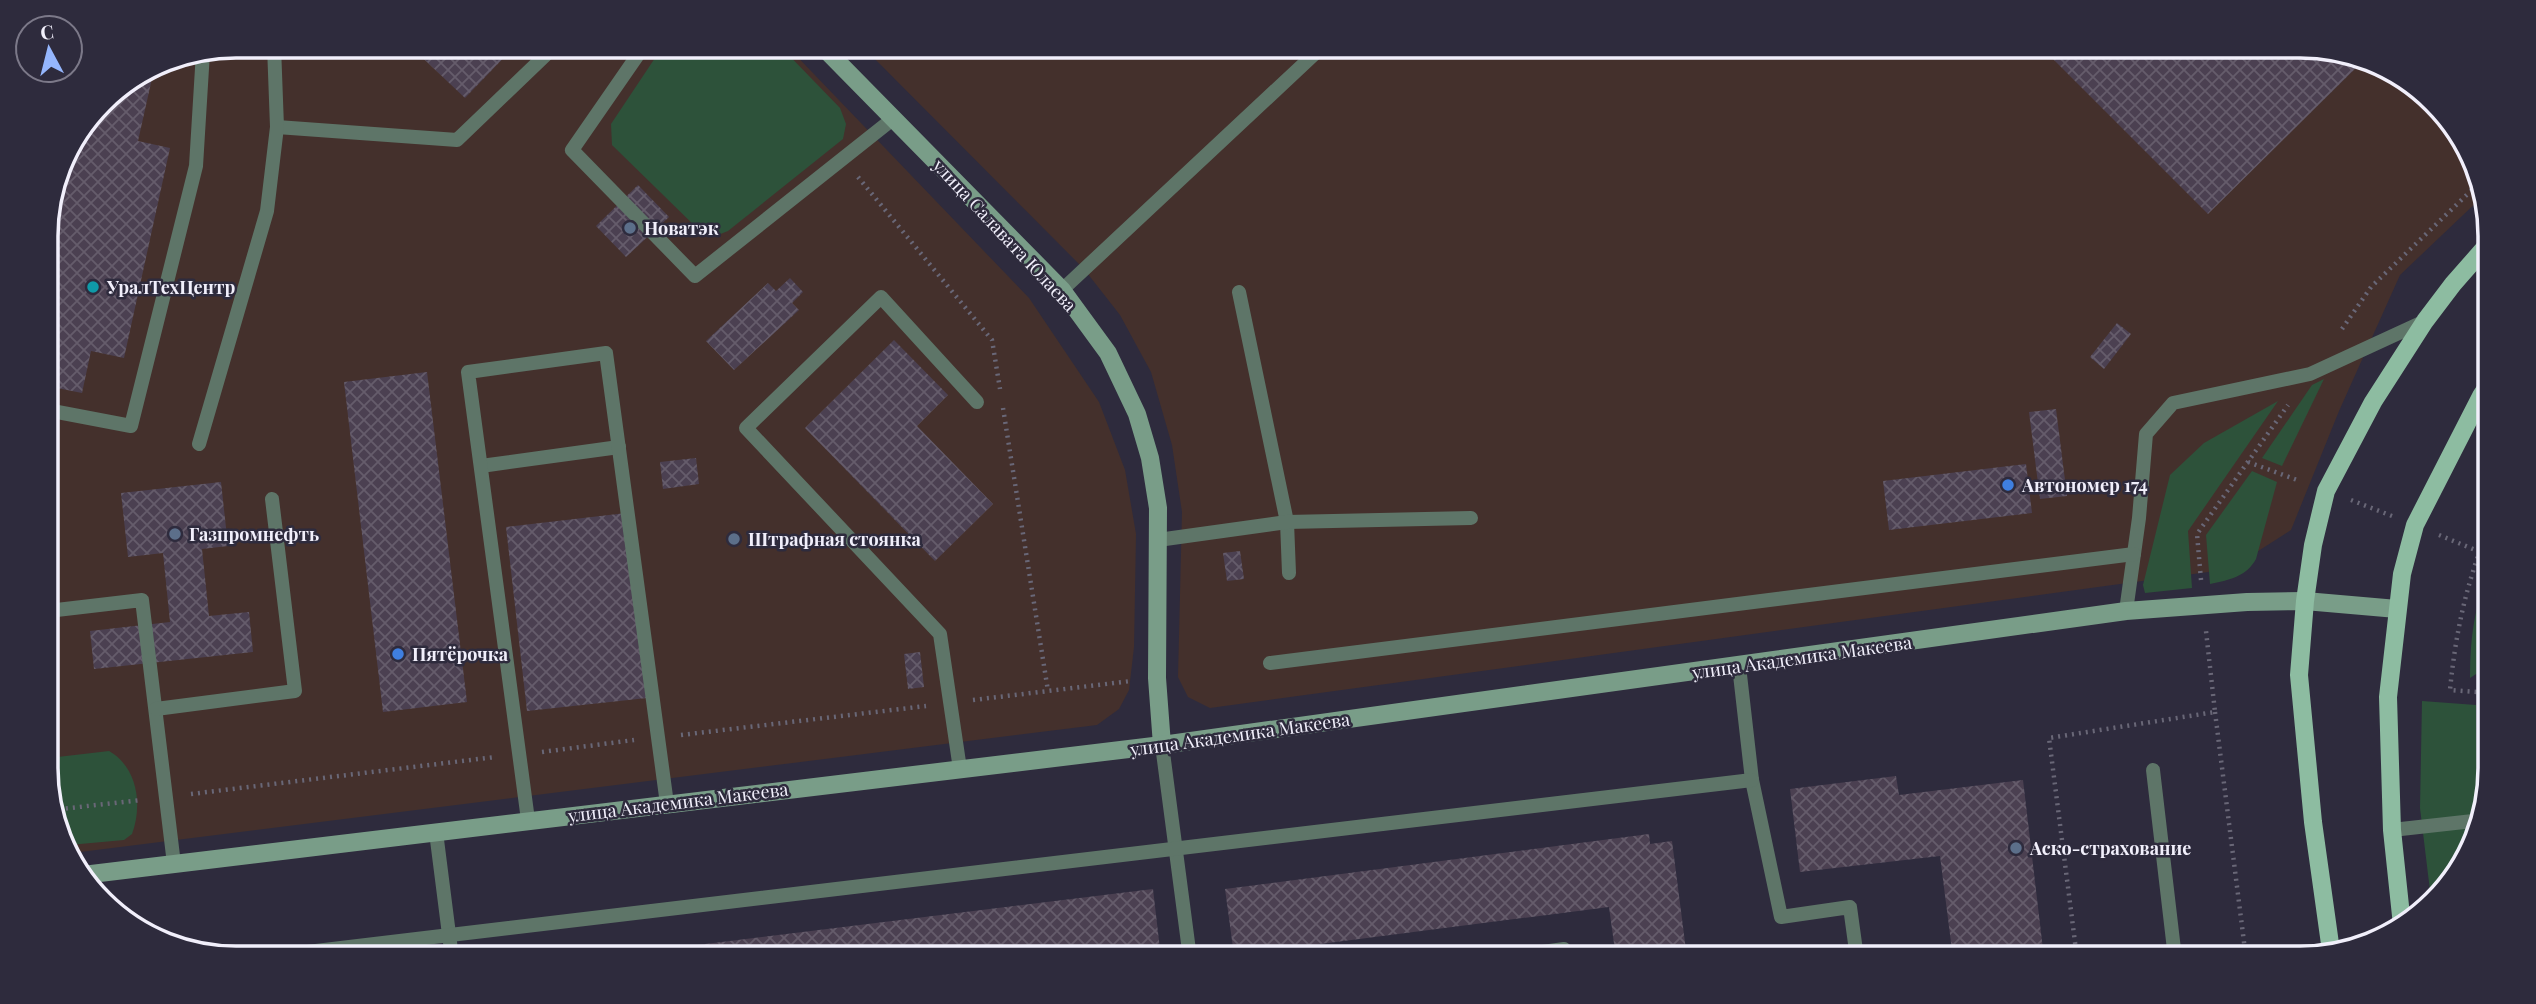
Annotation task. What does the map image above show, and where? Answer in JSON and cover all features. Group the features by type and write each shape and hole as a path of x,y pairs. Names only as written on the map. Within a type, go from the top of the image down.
{"main road":[{"path":"2330,944 2313,822 2300,675 2305,601 2313,545 2326,491 2373,402 2425,321 2478,256"},
{"path":"2401,915 2392,830 2388,697 2402,575 2415,525 2478,402"}],"street":[{"name":"улица Салавата Юлаева","path":"834,58 1062,290 1108,353 1138,414 1150,458 1158,508 1157,678 1162,745"},
{"name":"улица Академика Макеева","path":"93,874 1162,745 2126,611 2246,602 2305,601 2397,609"}],"lane":[{"path":"199,443 267,211 277,127 274,58"},
{"path":"277,127 457,140 542,58"},
{"path":"636,58 572,150 695,276 894,118"},
{"path":"1062,290 1310,58"},
{"path":"58,412 131,426 196,166 202,61"},
{"path":"1239,292 1287,522 1290,573"},
{"path":"960,769 940,634 746,428 881,297 977,402"},
{"path":"2126,611 2146,434 2174,403 2310,374 2425,321"},
{"path":"528,820 468,372 606,353 667,804"},
{"path":"481,466 619,447"},
{"path":"156,709 295,691 272,499"},
{"path":"1158,540 1287,522 1471,518"},
{"path":"1270,663 2134,554"},
{"path":"58,610 142,600 174,864"},
{"path":"1739,666 1752,780 1781,917 1850,907 1855,946"},
{"path":"1162,745 1188,946"},
{"path":"2153,770 2174,946"},
{"path":"357,946 1752,780"},
{"path":"2392,830 2470,821"},
{"path":"436,832 450,946"}],"path":[{"path":"2340,331 2371,287 2472,190"},
{"path":"2245,946 2203,606 2197,534 2310,374"},
{"path":"2248,462 2478,551"},
{"path":"2478,554 2465,594 2450,690 2478,692"},
{"path":"62,809 1157,678"},
{"path":"2075,946 2049,738 2216,712"}],"shaded area":[{"path":"799,58 1029,298 1099,402 1125,470 1136,534 1134,647 1129,690 1119,709 1097,725 79,852 67,826 61,803 58,769 58,224 64,189 76,157 94,127 118,102 137,88 167,71 212,59"},
{"path":"874,58 2324,59 2358,67 2379,76 2418,102 2442,127 2454,147 2465,167 2475,203 2400,275 2339,411 2291,530 2230,569 1210,708 1188,697 1178,677 1182,512 1172,445 1151,372 1120,315 1084,269"}],"green space":[{"path":"655,58 792,58 840,108 846,124 843,139 728,231 713,237 701,232 612,145 611,124"},
{"path":"2324,379 2282,466 2262,458 2312,385"},
{"path":"2278,401 2188,531 2192,588 2145,593 2143,585 2170,475 2204,443"},
{"path":"2252,471 2277,482 2256,559 2242,574 2210,584 2206,535"},
{"path":"2478,604 2478,673 2470,678 2471,648"},
{"path":"2422,701 2476,705 2478,780 2472,815 2465,837 2454,857 2442,877 2430,890 2420,808"},
{"path":"109,751 126,766 137,799 132,834 124,840 75,844 61,803 58,757"}],"building":[{"path":"423,58 503,58 465,98"},
{"path":"2052,58 2301,58 2324,59 2357,67 2208,214"},
{"name":"УралТехЦентр","path":"152,79 138,141 170,148 124,358 91,351 82,393 58,388 58,224 64,189 71,167 94,127 118,102"},
{"path":"638,185 669,217 626,257 596,226"},
{"path":"790,278 803,292 792,303 799,310 734,370 706,341 768,283 776,291"},
{"path":"2117,323 2131,334 2104,369 2090,357"},
{"path":"894,340 948,395 917,426 993,504 935,561 805,428"},
{"path":"427,372 467,702 383,712 344,382"},
{"path":"2056,409 2067,496 2040,499 2029,412"},
{"path":"696,458 699,484 663,489 660,462"},
{"path":"2026,464 2032,513 1889,530 1883,481"},
{"path":"221,482 228,546 202,549 209,616 249,612 253,652 94,669 90,631 170,622 163,553 128,557 121,493"},
{"path":"626,513 647,698 527,711 506,527"},
{"path":"1240,551 1244,579 1227,581 1223,553"},
{"path":"920,652 924,687 908,689 904,654"},
{"path":"1896,776 1899,795 2023,780 2043,946 1951,946 1940,856 1800,872 1790,789"},
{"path":"1649,834 1650,844 1672,841 1685,946 1614,946 1609,907 1304,946 1233,946 1225,889"},
{"path":"1153,889 1160,946 690,946"}],"place":[{"name":"Новатэк","path":"630,228"},
{"name":"УралТехЦентр","path":"93,287"},
{"name":"Автономер 174","path":"2008,485"},
{"name":"Газпромнефть","path":"175,534"},
{"name":"Штрафная стоянка","path":"734,539"},
{"name":"Пятёрочка","path":"398,654"},
{"name":"Аско-страхование","path":"2016,848"}]}
